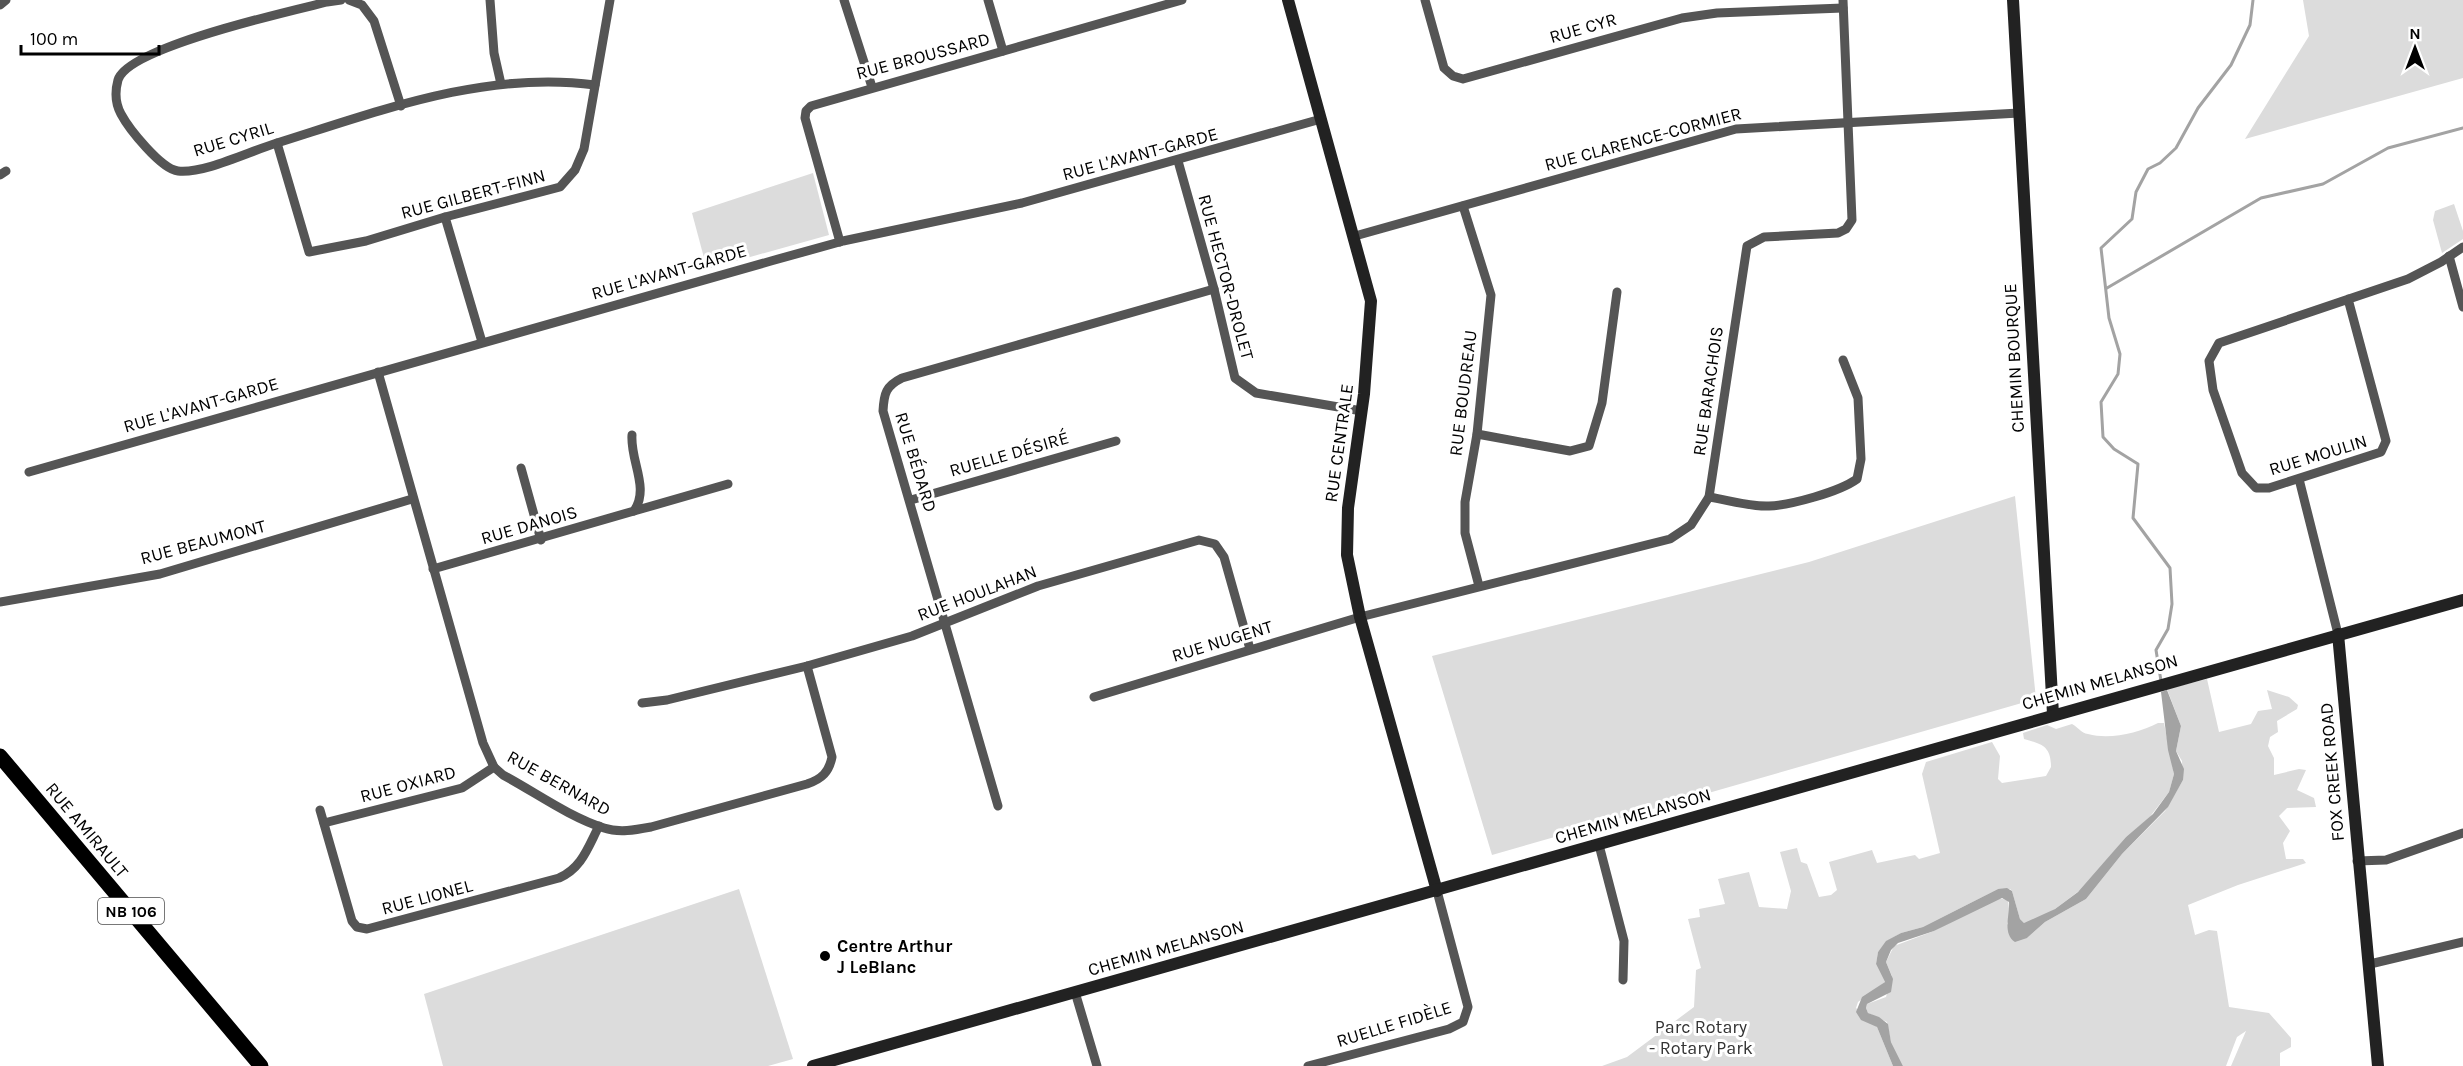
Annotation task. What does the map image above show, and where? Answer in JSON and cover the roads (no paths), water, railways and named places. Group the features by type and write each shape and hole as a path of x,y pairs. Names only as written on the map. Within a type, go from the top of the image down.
{"main road":[{"name":"RUE AMIRAULT","path":"0,756 261,1066"}],"street":[{"path":"0,5 6,0"},
{"name":"RUE CYRIL","path":"341,0 186,40 133,62 119,76 115,94 121,114 157,159 176,171 201,170 277,143 457,92 501,84 564,81 595,85"},
{"path":"349,0 362,5 374,21 401,106"},
{"path":"490,0 494,53 501,84"},
{"name":"RUE GILBERT-FINN","path":"277,143 309,252 366,241 445,217 560,187 575,170 584,149 610,0"},
{"path":"844,0 872,87"},
{"path":"988,0 1003,51"},
{"path":"1142,0 1145,11"},
{"name":"RUE BROUSSARD","path":"840,242 805,114 815,104 1182,0"},
{"name":"RUE CENTRALE","path":"1288,0 1355,236 1371,301 1362,411 1347,519 1347,555 1360,616 1437,891"},
{"name":"RUE CYR","path":"1425,0 1444,68 1453,76 1463,79 1682,18 1843,4"},
{"name":"CHEMIN BOURQUE","path":"2013,0 2053,714"},
{"name":"RUE BARACHOIS","path":"1360,616 1670,539 1690,525 1709,497 1746,250 1752,241 1761,237 1838,233 1848,227 1854,210 1843,4"},
{"name":"RUE CLARENCE-CORMIER","path":"1355,236 1736,129 2019,113"},
{"name":"RUE L'AVANT-GARDE","path":"29,472 840,242 1022,203 1321,119"},
{"name":"RUE HECTOR-DROLET","path":"1178,161 1214,289 1235,378 1256,393 1362,411"},
{"name":"RUE BOUDREAU","path":"1463,206 1491,295 1477,434 1465,502 1465,533 1479,586"},
{"path":"445,217 482,342"},
{"name":"RUE MOULIN","path":"2348,299 2386,441 2381,452 2269,488 2256,488 2242,473 2213,390 2209,361 2219,343 2348,299 2408,279 2463,247"},
{"path":"2449,256 2463,307"},
{"name":"RUE BÉDARD","path":"998,806 911,500 883,411 884,395 889,385 902,378 1214,289"},
{"path":"1477,434 1570,451 1589,446 1602,403 1617,292"},
{"path":"1709,497 1776,506 1850,484 1857,479 1861,459 1858,398 1843,360"},
{"name":"RUE BERNARD","path":"378,372 412,500 483,743 495,767 503,775 599,826 627,831 651,827 819,780 830,767 832,756 807,666"},
{"path":"632,435 631,449 642,490 640,501 634,511"},
{"name":"RUELLE DÉSIRÉ","path":"911,500 1116,441"},
{"path":"521,468 541,540"},
{"name":"FOX CREEK ROAD","path":"2299,479 2338,634 2357,861 2370,964 2378,1066"},
{"name":"RUE DANOIS","path":"433,569 541,540 729,484"},
{"name":"RUE BEAUMONT","path":"0,602 160,574 412,500"},
{"name":"RUE HOULAHAN","path":"642,703 667,700 807,666 946,624 1038,586 1185,543 1209,541 1224,557 1250,649"},
{"name":"CHEMIN MELANSON","path":"813,1066 2463,600"},
{"name":"RUE NUGENT","path":"1094,696 1360,616"},
{"name":"RUE OXIARD","path":"324,823 462,788 495,767"},
{"name":"RUE LIONEL","path":"320,810 352,921 357,927 367,929 569,874 581,861 599,826"},
{"path":"2357,861 2386,860 2463,833"},
{"path":"1599,845 1624,941 1623,980"},
{"name":"RUELLE FIDÈLE","path":"1308,1066 1449,1029 1463,1022 1468,1007 1437,891"},
{"path":"2370,964 2463,942"},
{"path":"1075,992 1097,1066"}],"waterway":[{"path":"2161,681 2156,650 2168,629 2172,604 2170,568 2133,518 2138,464 2114,449 2103,437 2101,402 2118,374 2120,354 2109,318 2101,248 2132,219 2136,192 2148,169 2160,163 2176,148 2198,108 2231,65 2250,25 2253,0"},
{"path":"2107,288 2261,198 2323,184 2388,148 2463,128"}],"place":[{"name":"Centre Arthur J LeBlanc","path":"825,956"}],"park label":[{"name":"Parc Rotary - Rotary Park","path":"1701,1037"}]}
